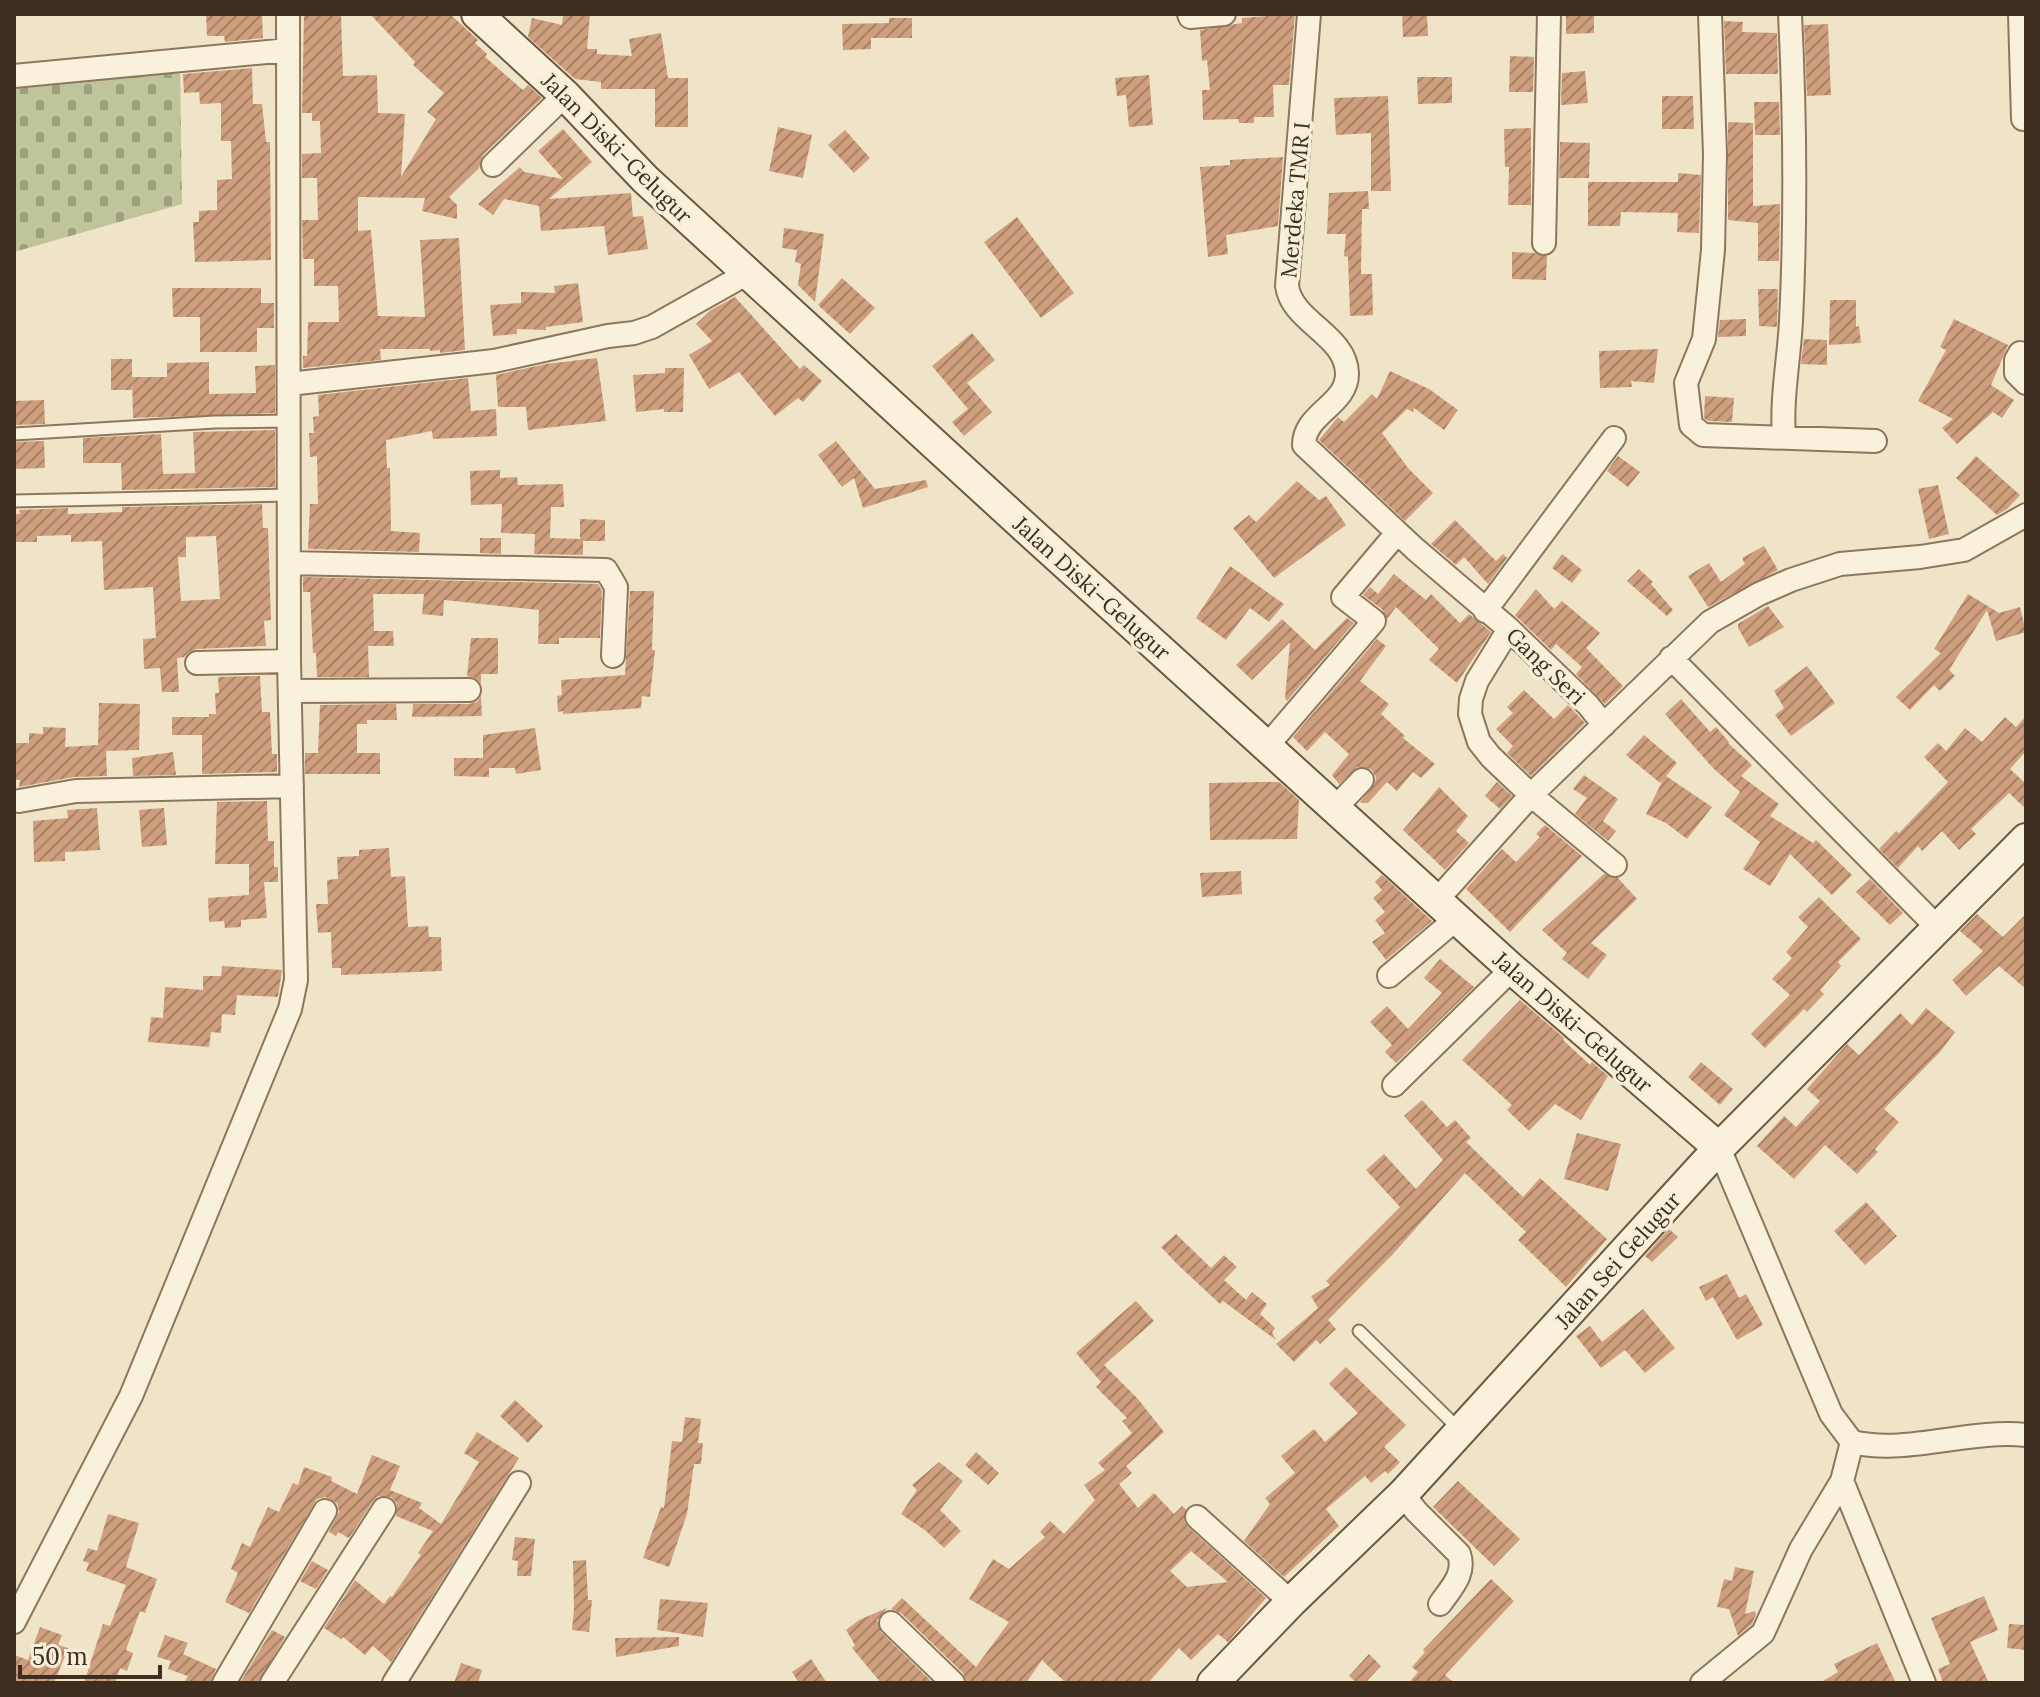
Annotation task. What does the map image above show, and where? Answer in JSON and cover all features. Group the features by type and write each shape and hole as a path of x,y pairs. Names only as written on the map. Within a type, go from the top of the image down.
{"main road":[{"name":"Jalan Diski–Gelugur","path":"477,14 565,95 645,179 1334,809 1512,969 1719,1148"},
{"name":"Jalan Sei Gelugur","path":"1213,1683 1291,1602 1403,1494 1719,1148 2026,839"}],"street":[{"path":"14,1622 131,1396 290,1009 296,980 289,661 288,14"},
{"path":"1189,14 1190,17 1224,14"},
{"name":"Merdeka TMR I","path":"1304,445 1304,434 1342,393 1347,374 1344,359 1294,304 1287,286 1309,14"},
{"path":"1544,243 1549,14"},
{"path":"1710,14 1715,154 1713,250 1704,339 1686,383 1691,425 1703,435 1875,441"},
{"path":"1784,437 1782,412 1791,321 1793,177 1790,14"},
{"path":"2020,14 2023,119"},
{"path":"14,76 288,50"},
{"path":"493,165 565,95"},
{"path":"289,384 494,361 634,333 652,327 748,273"},
{"path":"2020,353 2016,360 2016,373 2026,383"},
{"path":"1485,611 1614,438"},
{"name":"Gang Seri","path":"1304,445 1397,533 1509,629 1588,705 1604,725 1531,795 1446,910 1389,976"},
{"path":"1604,725 1710,622 1759,594 1840,564 1964,550 2026,515"},
{"path":"1267,746 1374,621 1343,597 1397,533"},
{"path":"289,563 606,570 616,587 613,656"},
{"path":"1509,629 1477,681 1471,699 1470,714 1479,742 1531,795 1615,865"},
{"path":"1671,658 1938,928"},
{"path":"197,663 289,661"},
{"path":"290,691 469,690"},
{"path":"1334,809 1362,780"},
{"path":"19,801 76,791 292,786"},
{"path":"1394,1085 1512,969"},
{"path":"1719,1148 1831,1414 1852,1442 1879,1447 1969,1436 2026,1435"},
{"path":"1702,1683 1763,1633 1801,1549 1842,1481 1852,1442"},
{"path":"1842,1481 1924,1683"},
{"path":"394,1683 519,1483"},
{"path":"1403,1494 1459,1554 1458,1578 1440,1604"},
{"path":"272,1683 384,1509"},
{"path":"224,1683 325,1511"},
{"path":"1197,1517 1291,1602"},
{"path":"891,1623 953,1683"}],"lane":[{"path":"14,434 215,422 290,421"},
{"path":"14,501 290,495"},
{"path":"1359,1331 1461,1432"}],"green space":[{"path":"180,72 182,204 14,252 14,89"}],"building":[{"path":"206,14 262,14 263,38 225,42 224,36 207,36"},
{"path":"304,14 341,14 343,76 377,75 378,113 405,114 401,177 436,119 427,112 444,93 413,65 415,62 370,14 450,14 478,40 475,43 487,54 485,57 523,90 528,85 542,98 483,155 479,168 449,197 457,205 457,219 422,211 425,198 358,197 358,231 371,230 378,316 425,317 420,240 459,238 465,350 440,353 440,350 430,349 380,349 381,360 303,368 303,356 307,356 308,322 339,322 338,286 314,286 314,259 303,259 302,220 318,220 317,178 302,178 302,154 321,153 320,121 312,121 312,113 302,113"},
{"path":"563,14 590,14 587,49 597,49 597,54 632,56 629,39 661,33 668,78 688,78 688,127 655,127 655,89 601,89 601,82 575,79 528,37 532,18 562,25"},
{"path":"1295,14 1289,85 1273,85 1274,117 1254,117 1254,123 1239,123 1238,119 1203,120 1202,90 1210,90 1207,60 1202,61 1200,30 1242,23 1242,18"},
{"path":"1402,14 1427,14 1428,36 1403,37"},
{"path":"1566,14 1594,14 1594,33 1566,34"},
{"path":"889,18 912,18 912,38 871,38 871,49 843,50 842,24 889,23"},
{"path":"1724,21 1743,22 1742,32 1777,33 1778,74 1726,74"},
{"path":"1828,24 1831,95 1807,96 1804,25"},
{"path":"1510,56 1534,57 1533,92 1509,92"},
{"path":"252,68 253,104 262,104 266,142 270,142 271,260 195,262 193,222 199,222 199,211 217,210 217,180 232,179 231,141 221,141 221,103 200,104 199,92 184,93 183,74"},
{"path":"1585,71 1588,103 1561,105 1562,73"},
{"path":"1149,75 1153,125 1129,127 1126,95 1117,96 1115,78"},
{"path":"1417,77 1452,77 1452,103 1418,104"},
{"path":"1388,96 1391,191 1371,191 1371,133 1336,135 1334,98"},
{"path":"1662,96 1693,96 1694,129 1662,129"},
{"path":"1754,102 1779,102 1780,135 1755,135"},
{"path":"1728,122 1753,123 1753,206 1780,204 1779,261 1758,261 1758,223 1728,220"},
{"path":"778,127 812,135 803,178 769,171"},
{"path":"1531,128 1531,205 1508,205 1509,167 1505,167 1504,129"},
{"path":"563,129 592,162 549,199 631,193 633,217 643,216 648,249 608,255 604,226 541,231 539,206 504,199 493,215 478,204 520,167 524,172 563,179 538,151"},
{"path":"845,130 870,158 854,173 828,145"},
{"path":"1560,142 1590,143 1589,178 1559,178"},
{"path":"1283,157 1278,226 1226,235 1228,254 1208,257 1200,167 1230,165 1230,160"},
{"path":"1678,173 1701,175 1699,233 1677,232 1678,213 1621,212 1620,226 1588,226 1588,182 1678,182"},
{"path":"1368,191 1369,209 1362,209 1361,274 1372,274 1373,315 1350,316 1348,257 1344,256 1346,234 1327,234 1329,193"},
{"path":"1017,217 1074,293 1041,318 984,242"},
{"path":"784,228 824,234 815,302 798,285 801,264 795,262 797,250 782,248"},
{"path":"1512,252 1547,256 1546,280 1512,279"},
{"path":"842,278 875,308 850,334 818,305"},
{"path":"578,283 583,322 546,327 546,330 517,329 517,334 493,336 490,305 521,303 521,292 555,293 554,286"},
{"path":"172,288 261,288 261,303 274,303 274,328 257,328 257,352 200,352 200,317 173,317"},
{"path":"1758,289 1778,289 1777,327 1759,326"},
{"path":"735,297 800,369 804,365 822,381 803,402 798,398 775,416 739,372 709,389 689,355 712,341 696,324 711,310"},
{"path":"1830,300 1856,300 1856,327 1859,326 1861,343 1829,345"},
{"path":"1746,319 1746,336 1718,337 1720,320"},
{"path":"1954,319 2008,345 1991,385 2014,400 2002,418 1993,412 1957,444 1942,428 1953,419 1918,401 1946,350 1940,347"},
{"path":"972,333 995,360 967,383 992,412 964,436 952,422 968,409 932,366"},
{"path":"1804,339 1827,340 1827,365 1801,364"},
{"path":"1658,349 1654,383 1631,381 1632,387 1600,388 1599,351"},
{"path":"597,358 606,421 528,430 526,407 498,407 496,375 546,364"},
{"path":"111,359 132,359 132,390 111,390"},
{"path":"209,362 209,394 256,393 255,366 275,365 275,413 133,418 132,377 167,377 167,363"},
{"path":"665,368 684,368 683,412 664,412 664,409 636,412 633,375 665,373"},
{"path":"1390,371 1429,389 1458,410 1444,430 1414,408 1413,412 1407,409 1382,433 1408,468 1433,493 1405,521 1319,440 1338,417 1344,422 1372,394 1377,399"},
{"path":"468,378 471,411 496,409 497,436 433,439 432,431 386,440 387,468 390,468 391,531 420,533 419,552 308,549 310,504 318,504 317,456 310,457 309,433 314,433 313,417 319,416 318,395"},
{"path":"1705,396 1734,398 1732,422 1708,421 1704,418"},
{"path":"44,400 45,424 14,425 14,401"},
{"path":"275,430 275,487 122,490 121,463 83,463 83,438 161,434 163,474 195,473 193,432"},
{"path":"44,441 45,468 14,469 14,442"},
{"path":"836,441 875,489 926,480 928,487 863,508 854,478 842,487 818,455"},
{"path":"1618,456 1640,472 1628,487 1607,471"},
{"path":"1976,456 2020,495 1997,515 1956,478"},
{"path":"500,470 500,478 517,477 518,485 563,484 564,507 551,507 550,538 580,539 580,519 605,520 605,541 583,541 583,555 534,554 535,534 501,533 502,504 471,505 470,471"},
{"path":"1297,481 1319,500 1326,496 1346,525 1274,578 1233,528 1249,515 1256,522"},
{"path":"1938,485 1949,534 1929,539 1918,489"},
{"path":"262,504 263,528 268,528 271,620 264,621 266,646 189,652 177,658 179,692 162,692 160,668 144,669 143,639 156,638 153,587 104,590 102,541 71,542 71,535 37,536 37,542 14,542 14,514 20,514 19,510 68,508 68,514 122,512 122,507","holes":["216,536 220,599 181,601 178,557 186,557 186,537"]},
{"path":"1455,520 1496,561 1503,554 1507,558 1488,584 1464,557 1456,565 1431,544"},
{"path":"480,538 501,538 501,554 480,553"},
{"path":"1764,546 1778,570 1708,607 1688,576 1709,563 1721,582 1745,564 1742,558"},
{"path":"1562,554 1582,570 1572,583 1552,568"},
{"path":"1230,566 1284,604 1269,622 1250,608 1226,640 1196,618"},
{"path":"1639,569 1653,582 1651,584 1673,610 1667,616 1627,581"},
{"path":"1394,574 1426,600 1431,594 1460,623 1469,614 1491,632 1457,683 1429,660 1439,649 1396,607 1387,619 1383,610 1363,595 1370,587 1378,594"},
{"path":"303,577 598,584 602,591 600,638 559,638 559,644 538,644 539,610 444,600 443,616 422,614 424,594 373,594 374,631 393,631 394,646 368,646 369,677 317,677 310,592 303,592"},
{"path":"1536,589 1554,609 1562,601 1600,633 1586,648 1623,686 1605,704 1576,674 1582,667 1556,644 1551,650 1515,615"},
{"path":"630,591 654,591 652,650 655,650 650,697 642,696 641,708 558,712 557,696 562,695 561,680 625,675"},
{"path":"1968,594 1999,613 2020,607 2026,632 1996,641 1987,610 1949,670 1955,676 1940,691 1934,685 1910,710 1896,697 1941,653 1934,649"},
{"path":"1768,606 1784,627 1749,647 1738,624"},
{"path":"1347,618 1354,623 1287,701 1290,642 1252,680 1236,665 1282,619 1315,650"},
{"path":"471,638 498,638 498,674 481,674 481,683 467,676"},
{"path":"1377,639 1386,646 1360,681 1389,704 1381,714 1405,736 1403,738 1435,764 1421,778 1413,772 1397,791 1387,782 1368,803 1362,803 1375,784 1376,777 1371,769 1357,767 1339,784 1332,775 1349,754 1325,732 1307,751 1293,737"},
{"path":"1807,666 1835,703 1791,736 1775,715 1784,708 1774,691"},
{"path":"260,676 262,712 270,712 272,754 277,754 277,772 202,774 202,735 172,735 172,717 209,717 209,714 216,714 218,677"},
{"path":"1524,690 1554,719 1568,705 1585,723 1531,776 1507,753 1513,746 1496,729 1513,713 1507,707"},
{"path":"481,696 482,716 412,717 413,704 469,704 477,702"},
{"path":"1681,699 1710,732 1716,727 1752,765 1741,776 1779,804 1770,816 1813,843 1816,840 1852,875 1832,895 1790,854 1770,886 1743,869 1760,842 1724,815 1740,792 1714,769 1665,714"},
{"path":"99,703 140,704 139,750 106,751 107,776 74,777 19,787 20,780 14,780 14,743 29,743 29,733 43,734 43,727 66,728 65,747 98,745"},
{"path":"396,704 397,720 367,720 367,724 357,724 357,753 380,753 380,774 305,774 305,753 318,753 320,705"},
{"path":"2026,716 2026,751 2010,769 2026,784 2026,809 2009,793 1971,829 1976,834 1959,850 1942,831 1922,851 1918,846 1898,868 1879,849 1896,831 1899,833 1948,782 1924,757 1938,743 1946,751 1965,728 1982,742 2005,717 2016,727"},
{"path":"535,728 541,770 516,774 515,768 489,768 489,777 454,776 454,758 483,758 483,735"},
{"path":"1644,735 1677,763 1666,776 1712,807 1687,839 1666,823 1646,814 1663,780 1660,783 1626,755"},
{"path":"173,752 176,775 133,776 132,758"},
{"path":"1584,775 1618,799 1603,821 1616,831 1608,841 1575,814 1587,798 1573,789"},
{"path":"1279,782 1299,800 1297,839 1210,840 1209,783"},
{"path":"1497,782 1512,796 1500,809 1485,796"},
{"path":"1439,787 1468,816 1456,831 1469,843 1445,870 1403,830"},
{"path":"267,801 268,841 274,841 274,867 278,867 278,882 264,882 267,918 241,920 241,927 225,928 224,921 209,922 208,898 249,895 249,864 215,864 217,802"},
{"path":"97,808 100,850 65,852 65,861 34,862 33,821 68,818 67,810"},
{"path":"164,808 167,845 142,847 139,810"},
{"path":"1545,825 1582,856 1510,932 1466,889 1502,849 1516,862 1540,837 1536,834"},
{"path":"389,848 391,877 405,876 408,927 428,926 429,937 441,937 442,971 341,975 341,968 332,968 331,932 318,933 316,904 328,904 327,880 338,879 337,857 359,856 359,850"},
{"path":"1241,871 1242,894 1202,897 1200,873"},
{"path":"1604,874 1618,878 1637,899 1591,943 1607,955 1588,979 1562,959 1567,953 1542,930"},
{"path":"1382,875 1432,921 1386,960 1372,942 1385,933 1375,920 1385,912 1373,898 1382,890 1375,882"},
{"path":"1870,879 1903,913 1890,925 1856,892"},
{"path":"1819,897 1861,939 1838,962 1841,966 1820,990 1824,994 1807,1012 1804,1009 1765,1048 1751,1034 1790,995 1772,979 1792,958 1786,952 1808,927 1798,917"},
{"path":"1977,914 2003,937 2026,914 2026,989 1999,966 1966,996 1952,980 1983,951 1960,931"},
{"path":"1440,959 1474,987 1396,1063 1385,1052 1392,1045 1370,1022 1387,1006 1408,1029 1442,993 1424,978"},
{"path":"222,966 282,970 278,997 237,995 235,1015 222,1014 221,1033 211,1032 209,1047 148,1042 151,1017 163,1018 165,987 203,990 203,976 221,976"},
{"path":"1520,1000 1590,1065 1592,1062 1608,1076 1581,1120 1555,1104 1529,1131 1507,1110 1512,1105 1462,1060"},
{"path":"1926,1008 1955,1032 1940,1052 1884,1109 1899,1122 1875,1149 1878,1152 1857,1174 1825,1145 1794,1179 1757,1146 1784,1116 1796,1127 1820,1101 1807,1089 1847,1044 1859,1055 1900,1013 1912,1025"},
{"path":"1701,1062 1733,1089 1720,1105 1688,1077"},
{"path":"1422,1100 1447,1127 1455,1120 1471,1138 1466,1142 1523,1197 1540,1178 1607,1239 1566,1287 1518,1240 1526,1232 1465,1173 1393,1254 1328,1320 1336,1329 1320,1344 1316,1340 1294,1362 1276,1344 1318,1308 1311,1296 1330,1285 1326,1281 1400,1207 1366,1170 1384,1154 1416,1189 1443,1160 1404,1116"},
{"path":"1577,1133 1621,1144 1608,1191 1564,1179"},
{"path":"1866,1202 1897,1236 1865,1265 1834,1231"},
{"path":"1669,1229 1678,1237 1652,1262 1645,1256"},
{"path":"1176,1234 1211,1268 1224,1255 1237,1267 1224,1280 1246,1300 1252,1292 1267,1304 1260,1314 1275,1328 1272,1332 1276,1340 1223,1301 1220,1304 1161,1247"},
{"path":"1727,1274 1739,1298 1746,1294 1763,1325 1737,1340 1713,1297 1706,1301 1699,1287"},
{"path":"1136,1301 1154,1321 1104,1365 1138,1399 1164,1432 1126,1466 1132,1473 1119,1484 1138,1508 1154,1493 1174,1514 1182,1506 1186,1509 1184,1521 1188,1527 1266,1598 1228,1642 1218,1634 1191,1660 1179,1648 1148,1683 1066,1683 1042,1660 1026,1683 967,1683 963,1673 901,1613 891,1609 902,1598 976,1667 1009,1622 969,1599 993,1559 1009,1569 1045,1537 1040,1532 1050,1521 1064,1534 1095,1500 1084,1485 1105,1470 1098,1463 1132,1433 1122,1421 1127,1418 1096,1387 1101,1382 1076,1353","holes":["1191,1551 1228,1582 1187,1587 1170,1571"]},
{"path":"1643,1309 1675,1348 1645,1373 1625,1350 1601,1368 1576,1336 1590,1326 1602,1342"},
{"path":"1346,1367 1406,1425 1384,1447 1400,1462 1388,1474 1385,1471 1371,1483 1365,1476 1326,1509 1339,1526 1284,1577 1244,1541 1270,1504 1265,1498 1295,1473 1281,1456 1314,1429 1325,1442 1358,1413 1329,1384"},
{"path":"515,1400 543,1426 528,1443 500,1416"},
{"path":"685,1417 701,1419 698,1443 703,1443 701,1464 694,1464 687,1514 669,1567 643,1558 661,1507 664,1508 672,1441 682,1442"},
{"path":"477,1432 519,1458 391,1662 373,1646 365,1655 343,1637 341,1639 324,1628 355,1580 384,1604 421,1555 418,1553 433,1531 396,1516 397,1503 391,1497 378,1496 349,1538 338,1532 336,1536 329,1532 339,1512 337,1503 326,1497 317,1499 249,1613 225,1602 238,1573 231,1569 242,1543 250,1547 268,1507 279,1512 293,1483 298,1485 304,1467 332,1477 331,1481 357,1494 372,1455 400,1466 390,1490 422,1503 419,1508 441,1524 479,1462 464,1453"},
{"path":"976,1452 999,1473 988,1485 965,1465"},
{"path":"939,1462 963,1481 940,1510 961,1531 944,1548 901,1514 917,1490 912,1485"},
{"path":"1458,1481 1520,1539 1494,1566 1433,1507"},
{"path":"108,1514 139,1523 126,1567 157,1579 145,1613 140,1611 126,1650 133,1653 127,1671 120,1668 115,1683 84,1683 103,1624 110,1626 126,1585 86,1571 89,1563 83,1561 88,1548 97,1551"},
{"path":"515,1537 535,1539 531,1576 517,1576 518,1561 512,1560"},
{"path":"586,1560 588,1600 592,1600 589,1632 572,1630 573,1561"},
{"path":"312,1561 328,1570 316,1589 300,1581"},
{"path":"1735,1567 1754,1571 1745,1614 1755,1611 1756,1614 1752,1624 1738,1636 1729,1609 1717,1607 1724,1579 1732,1581"},
{"path":"1491,1579 1514,1601 1445,1675 1454,1683 1409,1683 1418,1672 1412,1667 1425,1652 1423,1650"},
{"path":"1984,1596 1998,1630 1970,1642 1989,1683 1943,1683 1938,1669 1950,1664 1931,1618"},
{"path":"660,1599 708,1603 703,1637 657,1630"},
{"path":"887,1608 877,1620 881,1632 933,1683 881,1683 852,1648 855,1645 846,1630 859,1620"},
{"path":"2009,1624 2026,1625 2026,1650 2007,1648"},
{"path":"40,1627 62,1635 58,1645 68,1648 54,1683 14,1683 14,1655 28,1660"},
{"path":"272,1630 285,1637 258,1683 240,1683"},
{"path":"165,1635 188,1643 183,1654 216,1669 210,1683 184,1683 188,1676 168,1669 171,1661 157,1657"},
{"path":"679,1637 679,1646 616,1657 615,1638"},
{"path":"1877,1643 1896,1683 1820,1683 1838,1672 1834,1664"},
{"path":"1369,1654 1381,1666 1365,1683 1357,1683 1349,1676"},
{"path":"811,1659 827,1683 799,1683 792,1672"},
{"path":"461,1663 482,1670 478,1683 454,1683"}]}
